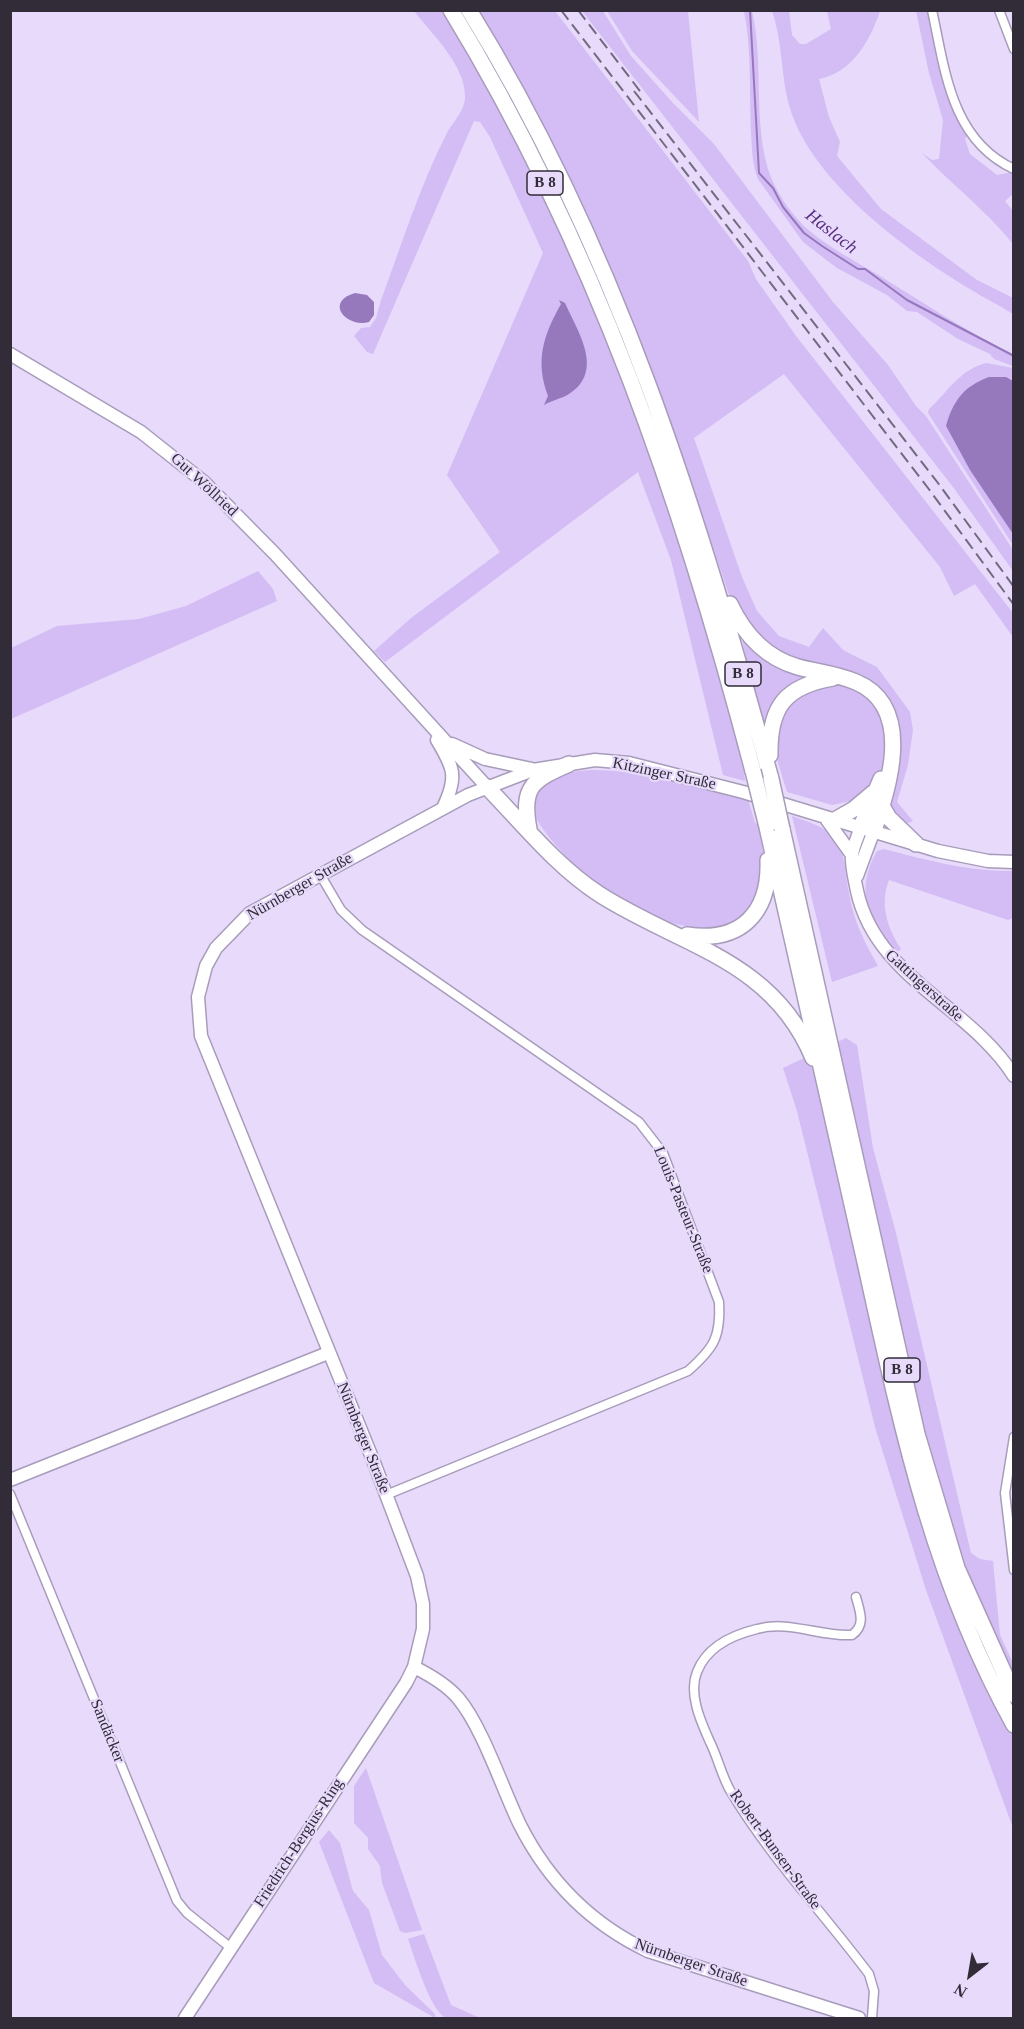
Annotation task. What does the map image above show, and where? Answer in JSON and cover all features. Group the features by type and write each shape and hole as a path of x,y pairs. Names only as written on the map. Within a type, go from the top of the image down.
{"highway":[{"name":"B 8","path":"451,10 524,139 582,258 638,394 696,563 753,771 775,828 917,1434 957,1568 988,1642 1014,1695"},
{"name":"B 8","path":"469,10 536,132 615,300 673,449 712,569 771,779 775,828 827,1092 926,1519 955,1600 991,1682 1014,1725"},
{"path":"712,569 735,615 760,647 796,667 857,682 884,705 892,722 894,743 882,806 867,831"},
{"path":"771,779 771,724 783,700 798,688 813,681 839,677"},
{"path":"867,831 876,791 890,760"},
{"path":"529,829 525,807 531,786 539,778 569,764"},
{"path":"487,787 571,873 597,893 623,909 678,934 745,971 771,993 789,1014 808,1047 827,1092"},
{"path":"830,820 854,809 876,791"},
{"path":"882,806 898,829 916,844"},
{"path":"678,934 714,936 741,927 751,919 768,885 775,828"}],"street":[{"path":"932,10 954,105 974,139 986,152 1014,169"},
{"path":"999,10 1014,49"},
{"name":"Gut Wöllried","path":"10,354 141,432 185,465 225,502 422,716"},
{"path":"422,716 487,787"},
{"path":"422,716 453,770 454,782 443,808"},
{"path":"444,740 485,759 533,770"},
{"name":"Kitzinger Straße","path":"487,787 533,770 569,764 612,761 657,769 867,831 970,858 1014,862"},
{"name":"Nürnberger Straße","path":"487,787 443,808 250,913 216,948 206,966 198,997 198,1018 209,1060 236,1121 417,1576 423,1604 423,1629 414,1667 434,1677 462,1703 525,1834 544,1866 580,1909 623,1938 648,1951 859,2019"},
{"path":"830,820 852,855"},
{"path":"855,882 867,831"},
{"name":"Gattingerstraße","path":"867,831 852,855 855,882 867,920 879,943 900,968 995,1051 1014,1076"},
{"name":"Louis-Pasteur-Straße","path":"321,876 341,910 362,930 639,1122 663,1153 719,1302 720,1327 709,1353 688,1371 386,1495"},
{"path":"10,1480 328,1353"},
{"path":"1014,1437 1005,1493 1014,1570"},
{"name":"Sandäcker","path":"10,1494 177,1901 187,1914 231,1948"},
{"name":"Robert-Bunsen-Straße","path":"856,1597 862,1620 858,1631 852,1635 776,1625 736,1636 714,1647 705,1658 696,1674 694,1691 700,1720 730,1790 780,1861 870,1974 873,1991 872,2019"},
{"name":"Friedrich-Bergius-Ring","path":"184,2019 406,1683 414,1667"}],"shaded area":[{"path":"414,11 446,11 553,207 652,445 728,706 743,763 745,781 723,775 671,560 638,472 385,662 374,651 411,618 500,552 447,475 543,253 490,137 480,122 474,121 373,354 367,352 354,336 361,328 370,327 376,318 428,173 465,101 464,84 454,62"},
{"path":"474,11 555,11 748,261 756,279 796,336 1013,613 1013,637 975,584 954,596 940,567 784,374 694,438 742,577 757,611 779,636 809,647 823,628 843,650 877,667 910,712 913,730 908,765 897,802 913,821 906,824 894,815 887,804 889,704 764,647 732,604 677,440 639,351"},
{"path":"582,11 603,11 631,56 714,144 833,302 888,365 916,406 926,416 1013,550 1013,571 953,487"},
{"path":"607,11 688,11 699,122 632,51"},
{"path":"744,11 752,11 756,30 763,149 771,177 788,207 804,226 831,247 962,327 1013,354 1013,366 994,359 990,354 958,339 917,312 907,311 887,295 837,268 803,242 758,179 755,168 751,132 748,41"},
{"path":"772,11 789,11 792,35 800,44 806,44 831,29 827,11 880,11 865,44 850,63 831,76 819,79 829,117 840,142 837,156 881,209 977,280 1013,298 1013,314 946,274 894,237 844,192 823,168 806,143 793,117 786,91 779,37"},
{"path":"916,11 929,11 949,100 968,135 965,139 970,154 997,175 1013,172 1013,194 1005,201 1013,211 1013,244 992,220 922,153 932,160 939,159 943,120 929,73"},
{"path":"355,293 367,295 374,302 374,315 369,322 353,321 342,313 341,302"},
{"path":"559,300 565,303 581,338 587,363 580,385 569,394 544,405 548,396 542,371 543,349 561,304"},
{"path":"986,363 1013,368 1013,545 928,413 929,409 954,382 968,371"},
{"path":"989,377 1006,377 1013,381 1013,534 970,470 946,426 952,409 966,390"},
{"path":"258,571 273,589 277,601 11,719 11,648 57,626 139,619 186,606"},
{"path":"740,631 827,676 797,686 765,741"},
{"path":"836,683 846,684 874,701 886,722 886,761 868,792 854,805 851,801 832,805 787,792 776,756 775,728 795,695"},
{"path":"590,770 650,775 748,799 755,823 759,825 766,872 752,913 725,930 682,925 656,917 630,905 582,872 544,831 531,809 538,783 570,772"},
{"path":"792,816 824,829 838,842 842,851 853,913 878,966 832,982"},
{"path":"884,849 980,870 1013,871 1013,918 1008,920 889,880 885,899 886,916 901,949 892,956 871,918 866,892 866,879 870,865 877,851"},
{"path":"846,1038 857,1045 873,1148 896,1233 971,1553 980,1559 993,1561 1000,1635 1013,1663 1013,1828 926,1590 875,1427 797,1111 783,1068"},
{"path":"366,1768 422,1930 405,1933 400,1931 382,1883 380,1866 368,1849 368,1838 354,1823 354,1786"},
{"path":"329,1830 340,1843 353,1891 369,1910 382,1955 405,1985 435,2014 435,2018 374,1983 319,1842"},
{"path":"424,1934 451,2005 480,2018 459,2020 447,2018 435,2006 408,1939"}],"waterway":[{"name":"Haslach","path":"750,10 759,173 773,188 783,207 804,233 822,246 858,269 865,269 907,300 1014,356"}],"railway":[{"path":"561,10 928,488 1014,605"},
{"path":"578,10 643,95"},
{"path":"634,91 938,483 1014,587"}]}
